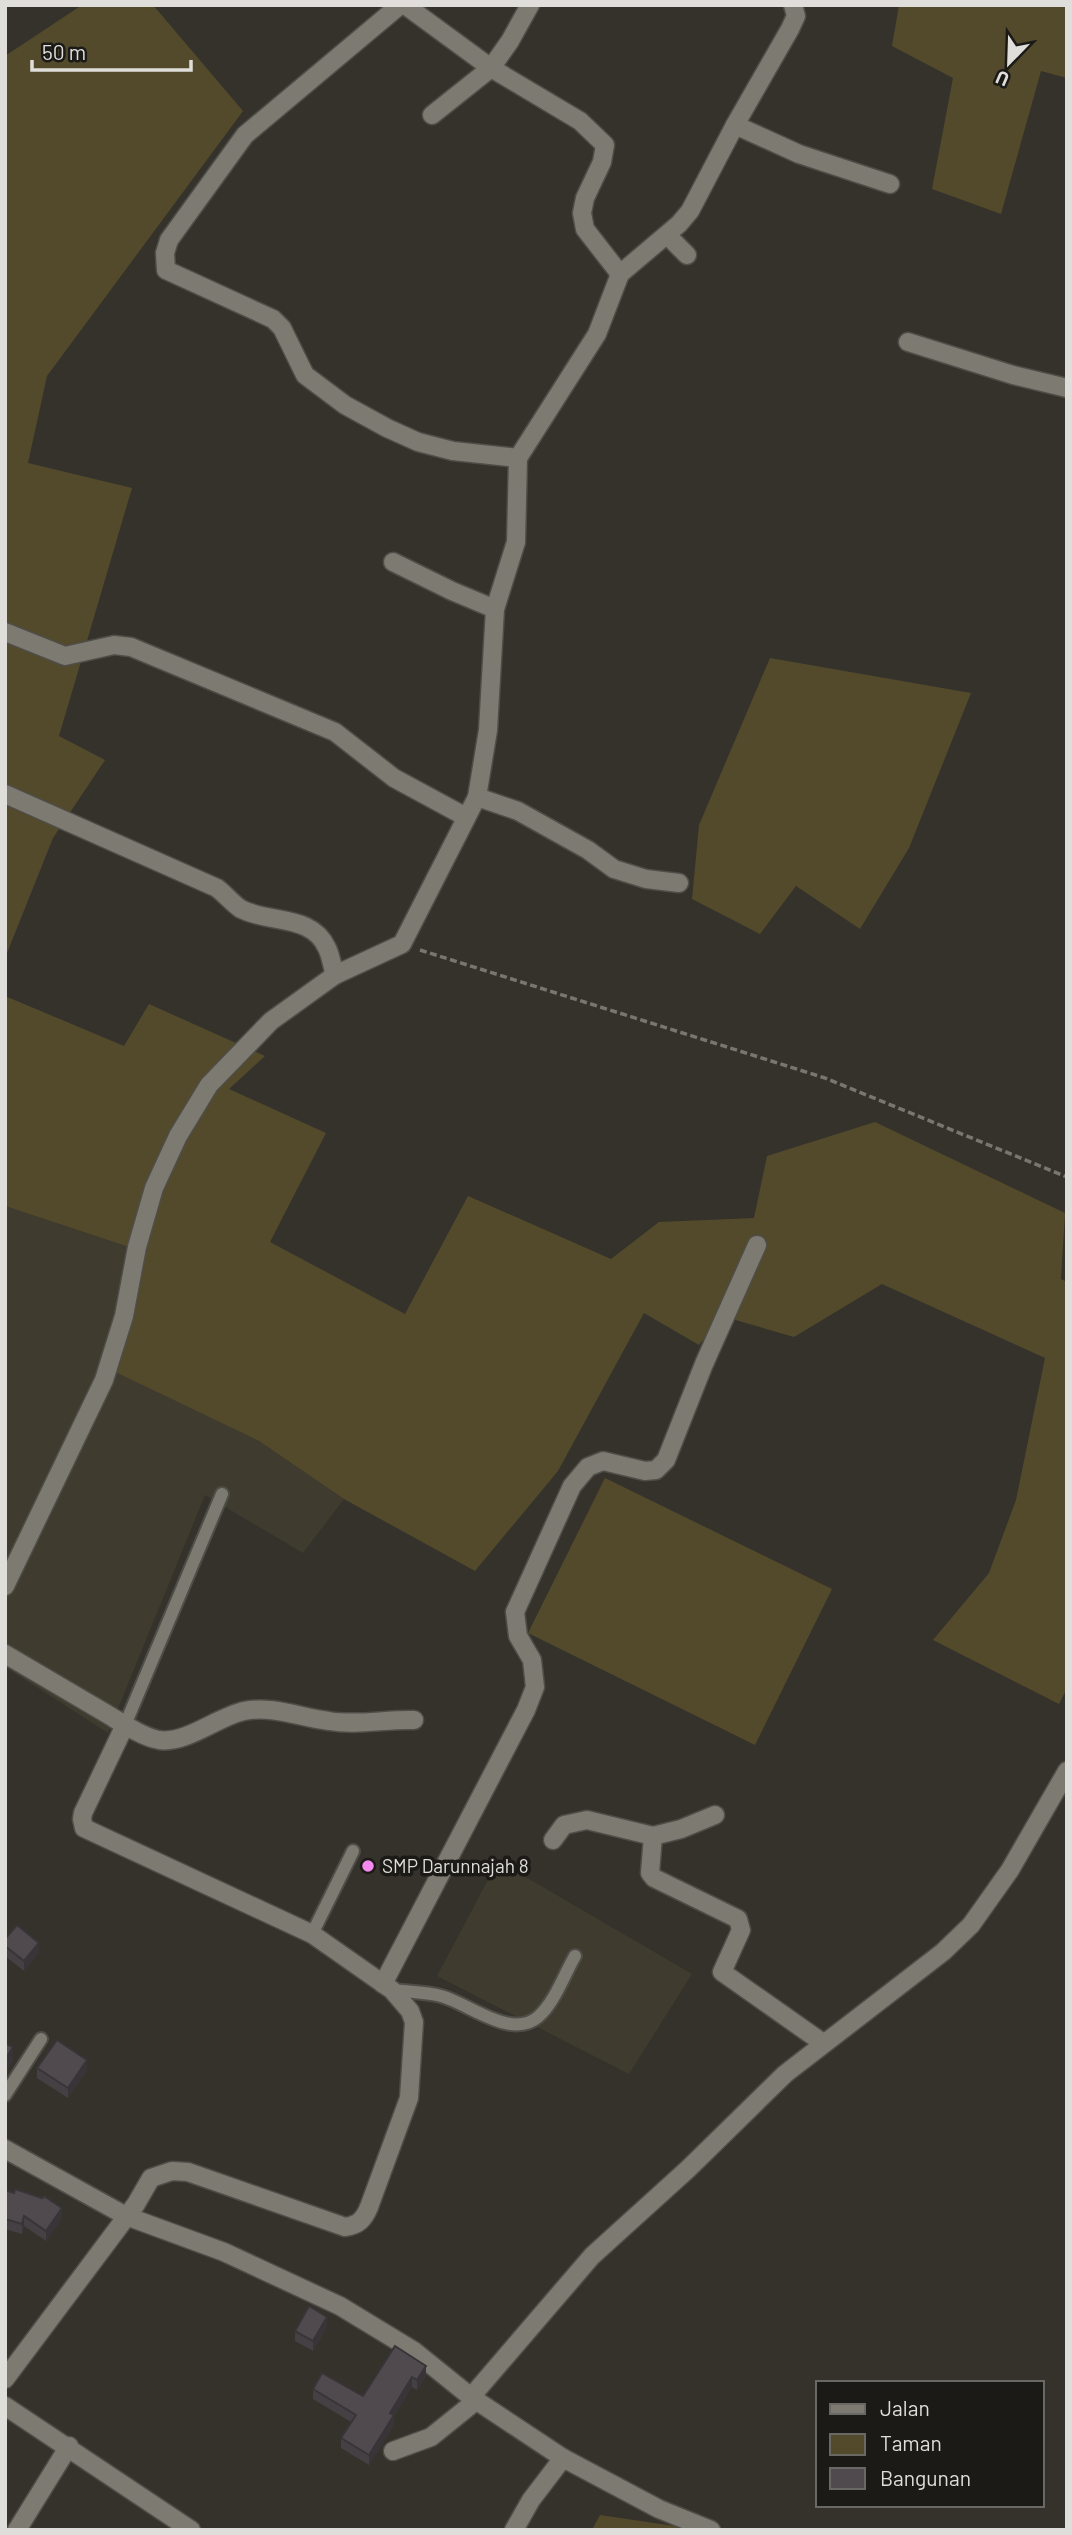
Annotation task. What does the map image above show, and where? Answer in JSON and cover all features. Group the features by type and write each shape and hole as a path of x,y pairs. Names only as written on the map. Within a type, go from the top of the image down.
{"street":[{"path":"518,458 453,451 418,442 345,405 305,375 279,323 166,270 164,264 169,240 245,135 402,5 491,68 580,121 605,145 602,162 585,198 582,213 584,229 620,274"},
{"path":"432,115 491,68 530,5"},
{"path":"5,1586 104,1380 124,1316 137,1247 154,1188 178,1136 209,1085 271,1021 335,975 402,944 477,797 488,730 495,609 516,542 518,458 597,334 620,274 691,211 735,125 790,29 796,16 793,5"},
{"path":"735,125 799,154 890,184"},
{"path":"667,235 687,255"},
{"path":"908,342 1013,375 1067,388"},
{"path":"393,562 495,609"},
{"path":"5,632 65,656 114,645 131,647 334,732 394,778 466,817"},
{"path":"5,794 217,888 239,908 311,929 327,947 335,975"},
{"path":"477,797 518,811 588,850 614,869 646,879 679,883"},
{"path":"388,1987 535,1687 532,1660 518,1636 515,1612 572,1486 588,1467 603,1461 645,1471 656,1470 666,1460 704,1364 757,1245"},
{"path":"5,1654 125,1725 156,1739 172,1740 223,1717 247,1711 292,1712 328,1721 356,1723 385,1719 414,1720"},
{"path":"5,2378 136,2204 151,2178 172,2171 188,2172 345,2227 353,2226 364,2219 409,2098 414,2022 410,2011 388,1987 312,1934 84,1828 83,1813 125,1725"},
{"path":"393,2451 431,2437 474,2399 592,2256 688,2169 785,2074 943,1952 971,1925 1010,1870 1067,1773"},
{"path":"552,1840 564,1825 587,1820 642,1831 653,1836 681,1829 715,1815"},
{"path":"653,1836 650,1873 654,1878 738,1919 741,1924 739,1936 722,1972 823,2043"},
{"path":"5,2148 126,2216 224,2252 340,2306 414,2351 474,2399 563,2458 659,2510 711,2530"},
{"path":"5,2406 69,2446 191,2530"},
{"path":"17,2530 69,2446"},
{"path":"514,2530 531,2500 563,2458"}],"lane":[{"path":"125,1725 222,1494"},
{"path":"312,1934 353,1851"},
{"path":"388,1987 444,1996 496,2021 517,2024 536,2020 547,2007 575,1956"},
{"path":"5,2095 41,2039"}],"path":[{"path":"402,944 825,1079 1067,1177"}],"shaded area":[{"path":"5,1206 129,1247 111,1370 259,1441 344,1499 303,1553 205,1495 108,1733 5,1667"},
{"path":"498,1861 692,1974 629,2074 437,1976"}],"green space":[{"path":"82,5 153,5 243,111 47,376 28,463 132,488 59,736 105,760 53,838 5,958 5,56"},
{"path":"899,5 1067,5 1067,78 1041,71 1001,214 932,189 953,78 892,46"},
{"path":"770,658 971,693 909,848 860,929 796,886 760,934 692,899 699,825"},
{"path":"5,996 124,1046 149,1004 265,1056 229,1089 326,1133 270,1242 405,1314 468,1196 611,1259 659,1222 754,1218 767,1156 875,1122 1065,1213 1061,1279 1067,1282 1067,1688 1059,1704 933,1640 989,1573 1016,1500 1045,1358 882,1284 794,1337 722,1316 699,1345 644,1313 558,1471 475,1571 344,1499 259,1441 111,1370 129,1247 5,1206"},
{"path":"605,1478 832,1589 755,1745 528,1633"},
{"path":"600,2515 701,2530 592,2530"}],"building":[{"path":"17,1925 39,1943 24,1961 5,1946 5,1939"},
{"path":"57,2040 87,2060 68,2088 37,2068"},
{"path":"5,2043 13,2047 5,2060"},
{"path":"15,2189 42,2198 44,2196 62,2208 46,2231 24,2216 22,2224 5,2219 5,2190 14,2193"},
{"path":"309,2306 327,2317 313,2341 295,2331"},
{"path":"395,2346 426,2366 417,2380 412,2377 390,2413 394,2415 369,2455 341,2438 356,2415 313,2389 322,2373 363,2396"}],"place":[{"name":"SMP Darunnajah 8","path":"368,1866"}]}
